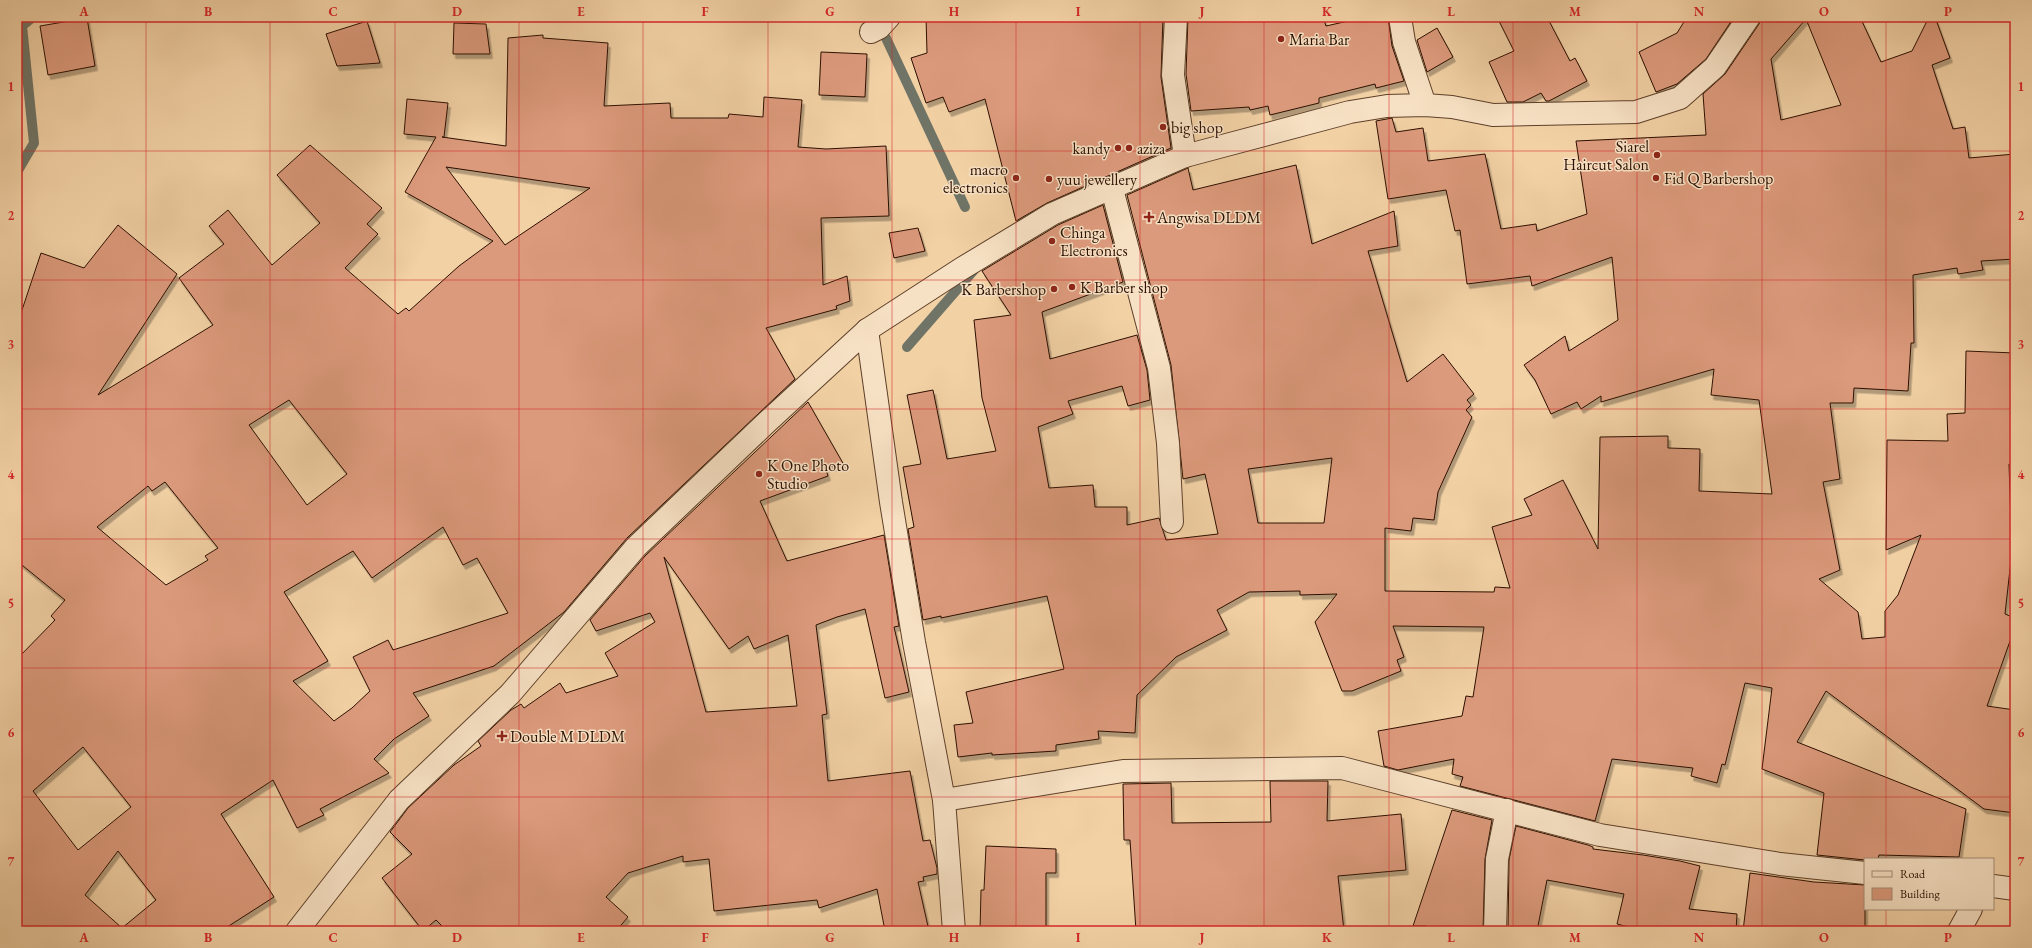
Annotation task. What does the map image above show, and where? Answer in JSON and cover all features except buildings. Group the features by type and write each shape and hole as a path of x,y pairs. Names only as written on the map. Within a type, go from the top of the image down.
{"street":[{"path":"871,32 879,28 889,17"},
{"path":"1176,17 1173,75 1185,156"},
{"path":"1400,17 1404,42 1425,105"},
{"path":"297,931 398,800 510,694 636,547 767,422 867,330 961,269 1052,214 1185,156 1350,112 1388,106 1425,105 1452,107 1492,116 1636,112 1680,98 1715,67 1749,17"},
{"path":"1112,188 1159,368 1168,443 1172,522"},
{"path":"867,330 896,533 914,642 944,800 954,931"},
{"path":"944,800 1123,771 1342,768 1600,835 1780,864 1864,873"},
{"path":"1495,931 1497,859 1507,810"},
{"path":"1994,886 2015,889"},
{"path":"1959,931 1970,910"}],"waterway":[{"path":"17,172 34,143 22,26 33,17"},
{"path":"886,38 965,207"},
{"path":"907,347 974,270"}],"place":[{"name":"Maria Bar","path":"1281,39"},
{"name":"big shop","path":"1163,127"},
{"name":"kandy","path":"1118,148"},
{"name":"aziza","path":"1129,148"},
{"name":"Siarel Haircut Salon","path":"1657,155"},
{"name":"macro electronics","path":"1016,178"},
{"name":"Fid Q Barbershop","path":"1656,178"},
{"name":"yuu jewellery","path":"1049,179"},
{"name":"Angwisa DLDM","path":"1149,217"},
{"name":"Chinga Electronics","path":"1052,241"},
{"name":"K Barber shop","path":"1072,287"},
{"name":"K Barbershop","path":"1054,289"},
{"name":"K One Photo Studio","path":"759,474"},
{"name":"Double M DLDM","path":"502,736"}]}
